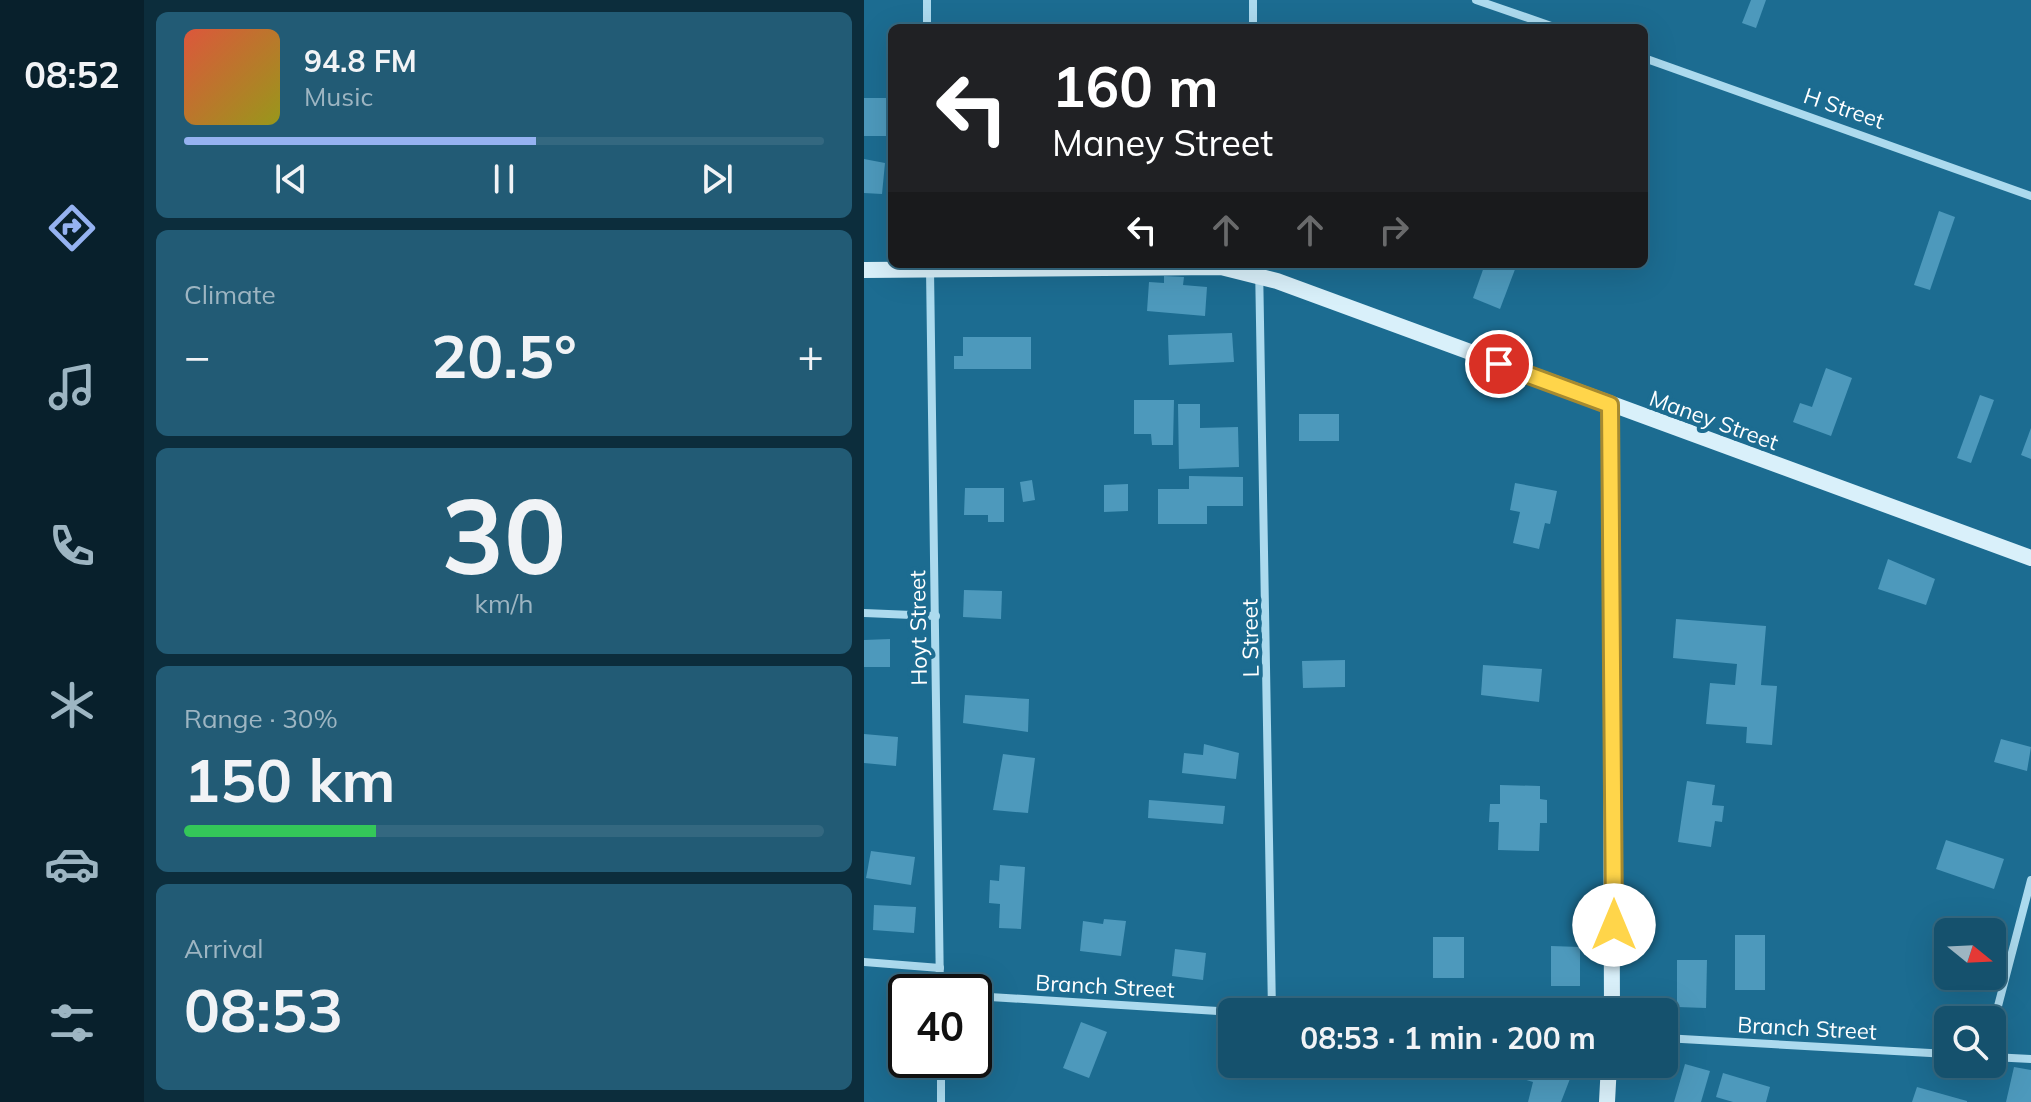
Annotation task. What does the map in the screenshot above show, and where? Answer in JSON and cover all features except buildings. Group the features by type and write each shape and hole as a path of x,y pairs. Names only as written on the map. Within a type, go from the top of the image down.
{"street":[{"path":"927,0 927,24"},
{"path":"1253,0 1253,24"},
{"path":"1476,0 1545,24"},
{"name":"H Street","path":"1648,59 2031,196"},
{"name":"Maney Street","path":"864,270 908,268"},
{"name":"Hoyt Street","path":"930,268 940,974"},
{"name":"Maney Street","path":"1234,268 1260,270 1610,405 2031,558"},
{"name":"L Street","path":"1260,270 1272,998"},
{"path":"1610,405 1612,998"},
{"path":"864,613 936,616"},
{"path":"1998,1006 2031,880"},
{"path":"864,962 940,968"},
{"name":"Branch Street","path":"992,997 1218,1011"},
{"name":"Branch Street","path":"1678,1039 1934,1053"},
{"path":"2006,1058 2031,1059"},
{"path":"941,1078 941,1102"},
{"path":"1607,1102 1608,1078"}],"route":[{"path":"1499,364 1610,405 1614,925"}]}
